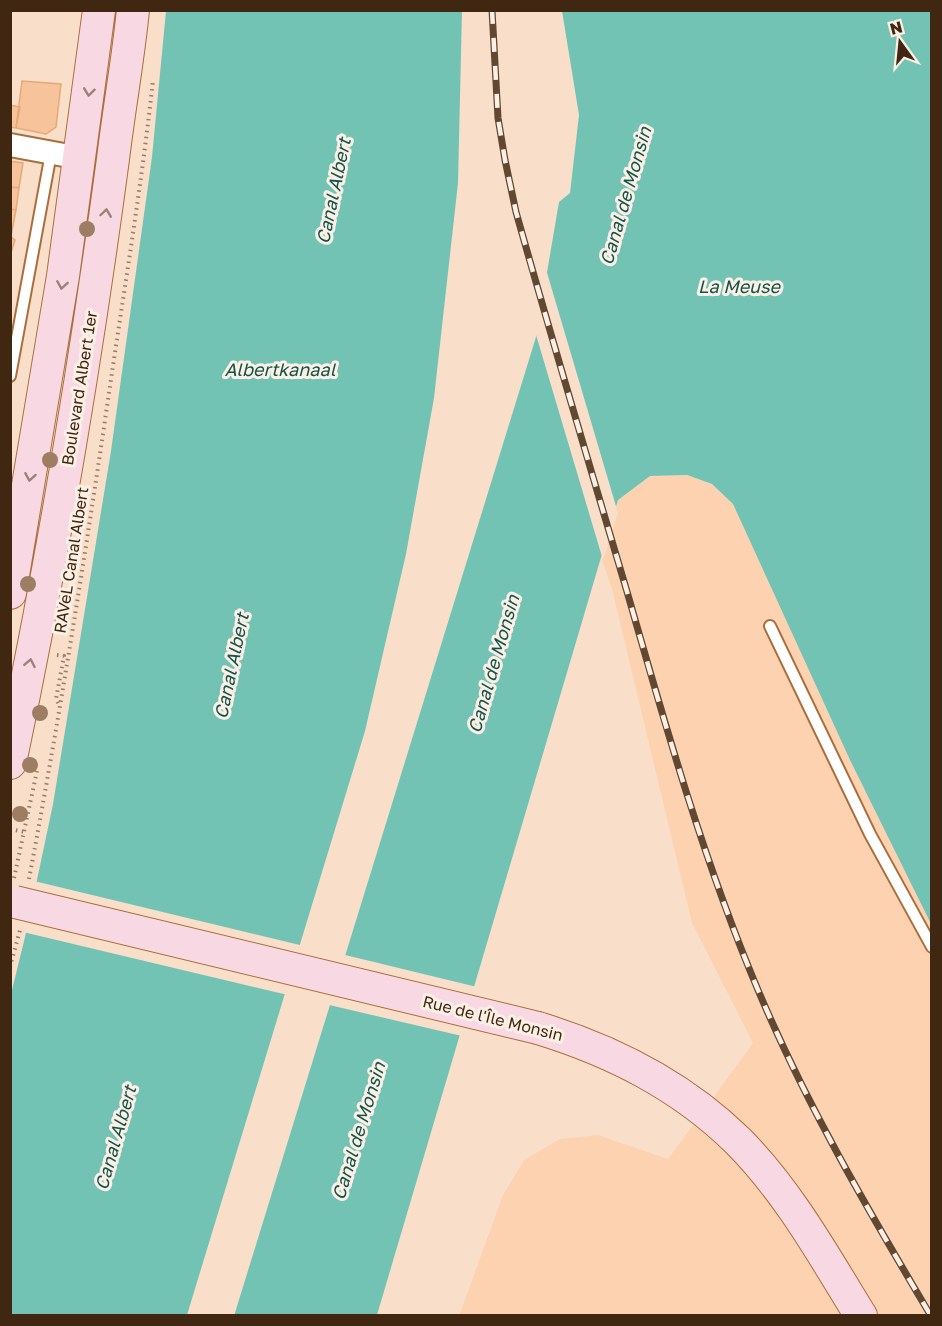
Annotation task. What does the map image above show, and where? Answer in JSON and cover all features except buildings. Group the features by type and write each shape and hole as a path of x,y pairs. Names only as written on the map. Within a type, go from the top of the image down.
{"main road":[{"name":"Boulevard Albert 1er","path":"10,593 42,412 80,158 99,10"},
{"name":"Boulevard Albert 1er","path":"10,763 50,561 75,417 134,10"},
{"path":"80,158 102,148 108,142 119,120"},
{"name":"Rue de l'Île Monsin","path":"17,903 538,1028 583,1042 624,1060 668,1086 717,1122 761,1166 834,1271 861,1316"}],"street":[{"path":"10,145 80,158"}],"lane":[{"path":"10,376 49,164 48,153"},
{"path":"770,626 870,834 932,947"}],"path":[{"name":"RAVeL Canal Albert","path":"10,967 17,903 61,707 144,157 153,78"},
{"path":"61,707 56,699 64,656"},
{"path":"10,829 25,832"}],"shaded area":[{"path":"686,475 712,484 733,504 850,760 931,924 931,1315 459,1316 503,1195 524,1160 560,1139 598,1135 668,1159 753,1043 692,923 612,589 601,556 618,500 650,476"}],"water":[{"name":"Albertkanaal","path":"166,11 462,11 458,183 434,398 406,554 365,731 187,1315 11,1316 11,994 53,804 111,451 152,157"},
{"name":"La Meuse","path":"562,11 931,11 931,924 850,760 733,504 712,484 687,475 650,476 618,500 377,1315 234,1316 536,337 559,202 570,193 579,115"}],"pier":[{"path":"545,266 618,513 603,560 534,328"},
{"path":"34,881 304,946 288,995 23,932"},
{"path":"341,954 477,987 462,1036 325,1004"}],"railway":[{"path":"492,10 498,118 516,212 657,695 703,844 738,942 796,1074 861,1196 931,1316"}],"water label":[{"name":"Canal Albert","path":"334,191"},
{"name":"Canal de Monsin","path":"626,196"},
{"name":"Canal de Monsin","path":"494,664"},
{"name":"Canal Albert","path":"232,666"},
{"name":"Canal de Monsin","path":"359,1131"},
{"name":"Canal Albert","path":"116,1138"}]}
